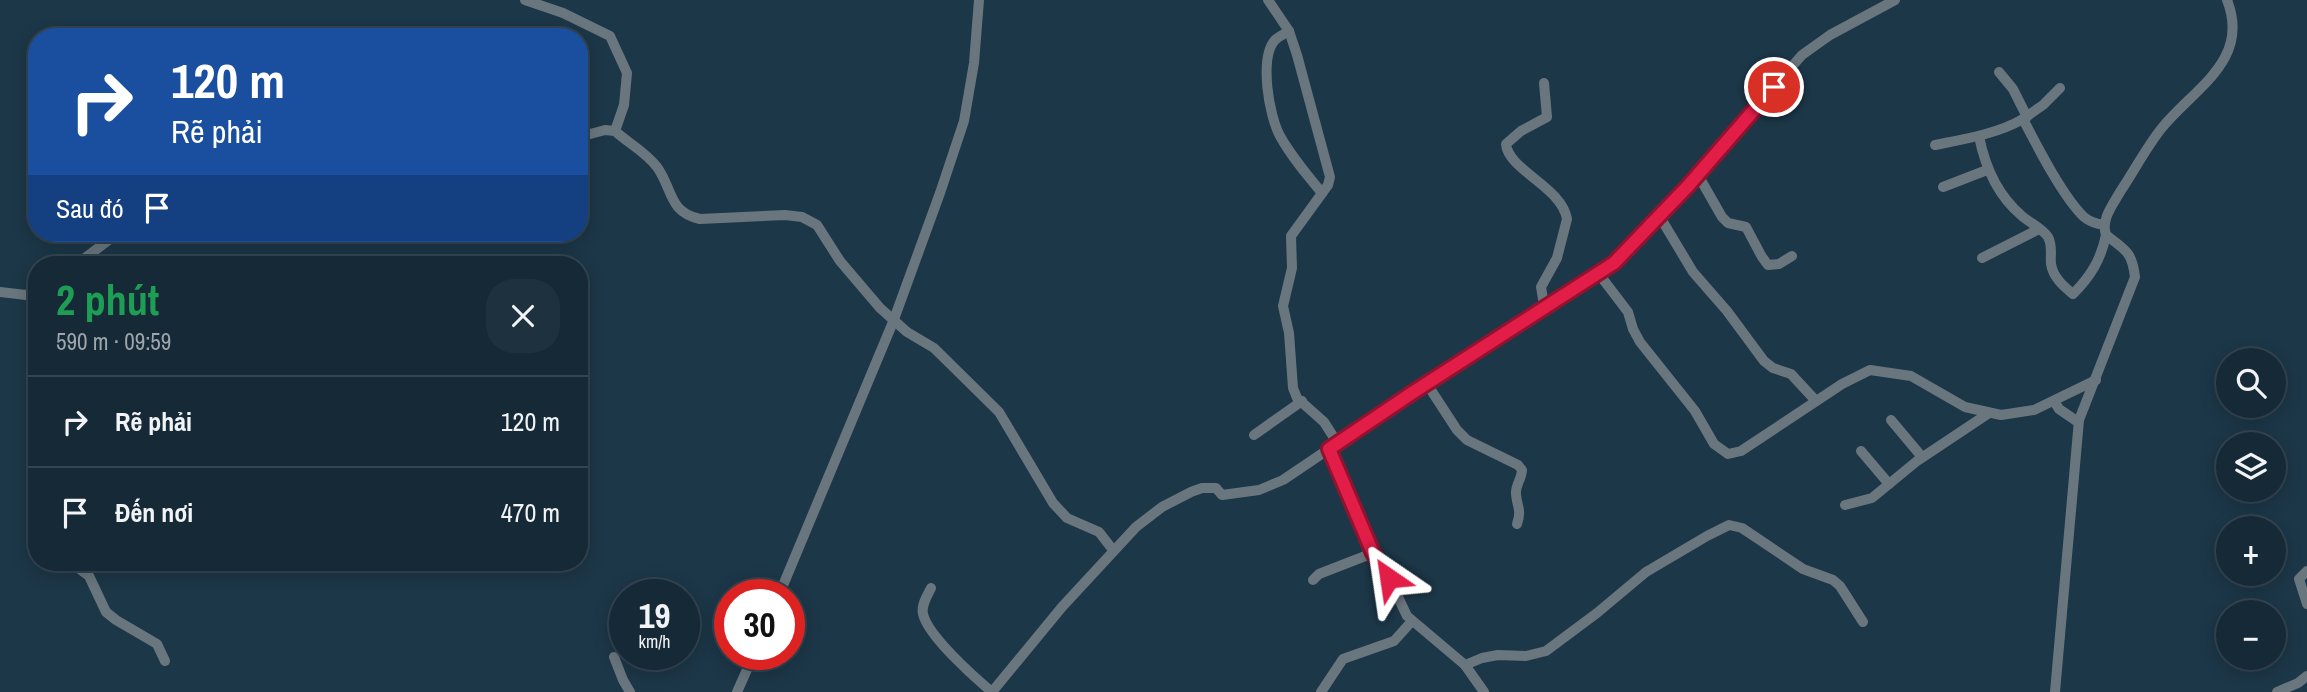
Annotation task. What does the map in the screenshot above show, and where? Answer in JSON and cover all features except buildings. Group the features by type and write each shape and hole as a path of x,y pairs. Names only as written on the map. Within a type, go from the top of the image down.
{"street":[{"path":"525,0 563,13 610,36 627,72 624,105 615,131"},
{"path":"786,579 893,322 964,121 974,63 979,0"},
{"path":"1268,0 1289,31 1330,177 1291,236 1292,268 1283,306 1289,333 1293,388 1297,398 1324,422 1373,553 1389,578 1407,616 1465,665 1484,692"},
{"path":"931,588 922,607 926,622 963,667 992,692 1113,550 1136,527 1162,507 1202,488 1216,488 1222,495 1259,489 1283,480 1599,274 1614,263 1660,217 1802,55 1830,35 1895,0"},
{"path":"1979,136 1987,170 2015,210 2050,240 2051,265 2055,277 2073,295 2091,274 2103,251 2105,218 2158,132 2221,65 2230,41 2232,22 2227,0"},
{"path":"1289,31 1274,40 1267,57 1266,82 1280,137 1322,192"},
{"path":"1998,72 2013,89 2025,118 2064,189 2084,217 2105,230 2127,250 2134,264 2135,277 2078,422 2055,692"},
{"path":"1544,83 1547,117 1521,131 1506,144 1508,155 1545,186 1566,213 1567,219 1557,258 1541,287 1548,307"},
{"path":"1935,145 2011,126 2043,105 2060,88"},
{"path":"588,135 606,130 615,131 643,153 657,167 678,208 686,215 701,219 785,215 802,217 817,225 854,279 893,322 934,348 999,412 1053,503 1068,518 1099,532 1113,550"},
{"path":"1943,187 1987,170"},
{"path":"1698,175 1722,217 1728,223 1746,227 1768,265 1779,264 1792,256"},
{"path":"1660,217 1693,272 1727,311 1764,361 1773,368 1791,374 1816,401"},
{"path":"1982,258 2039,229"},
{"path":"88,256 106,242"},
{"path":"1599,274 1628,312 1640,342 1695,411 1721,450 1734,454 1870,370 1911,376 1965,407 2001,415 2034,410 2096,380"},
{"path":"0,292 28,295"},
{"path":"1427,384 1457,430 1467,440 1518,465 1522,470 1516,490 1521,512 1517,524"},
{"path":"1254,435 1302,401"},
{"path":"2054,401 2078,422"},
{"path":"1845,505 1872,498 1922,457 1989,413"},
{"path":"1891,420 1922,457"},
{"path":"1861,451 1889,484"},
{"path":"1465,665 1498,655 1526,656 1546,650 1597,613 1646,572 1729,525 1742,528 1803,569 1833,580 1840,586 1863,622"},
{"path":"1313,580 1319,574 1373,553"},
{"path":"82,571 89,576 106,612 157,644 166,661"},
{"path":"2307,571 2300,579 2307,604"},
{"path":"1321,692 1343,659 1394,641 1412,621"},
{"path":"619,670 631,692"},
{"path":"737,692 747,670"},
{"path":"2277,692 2307,676"}],"route":[{"path":"1389,578 1373,553 1329,449 1614,263 1688,186 1774,87"}]}
